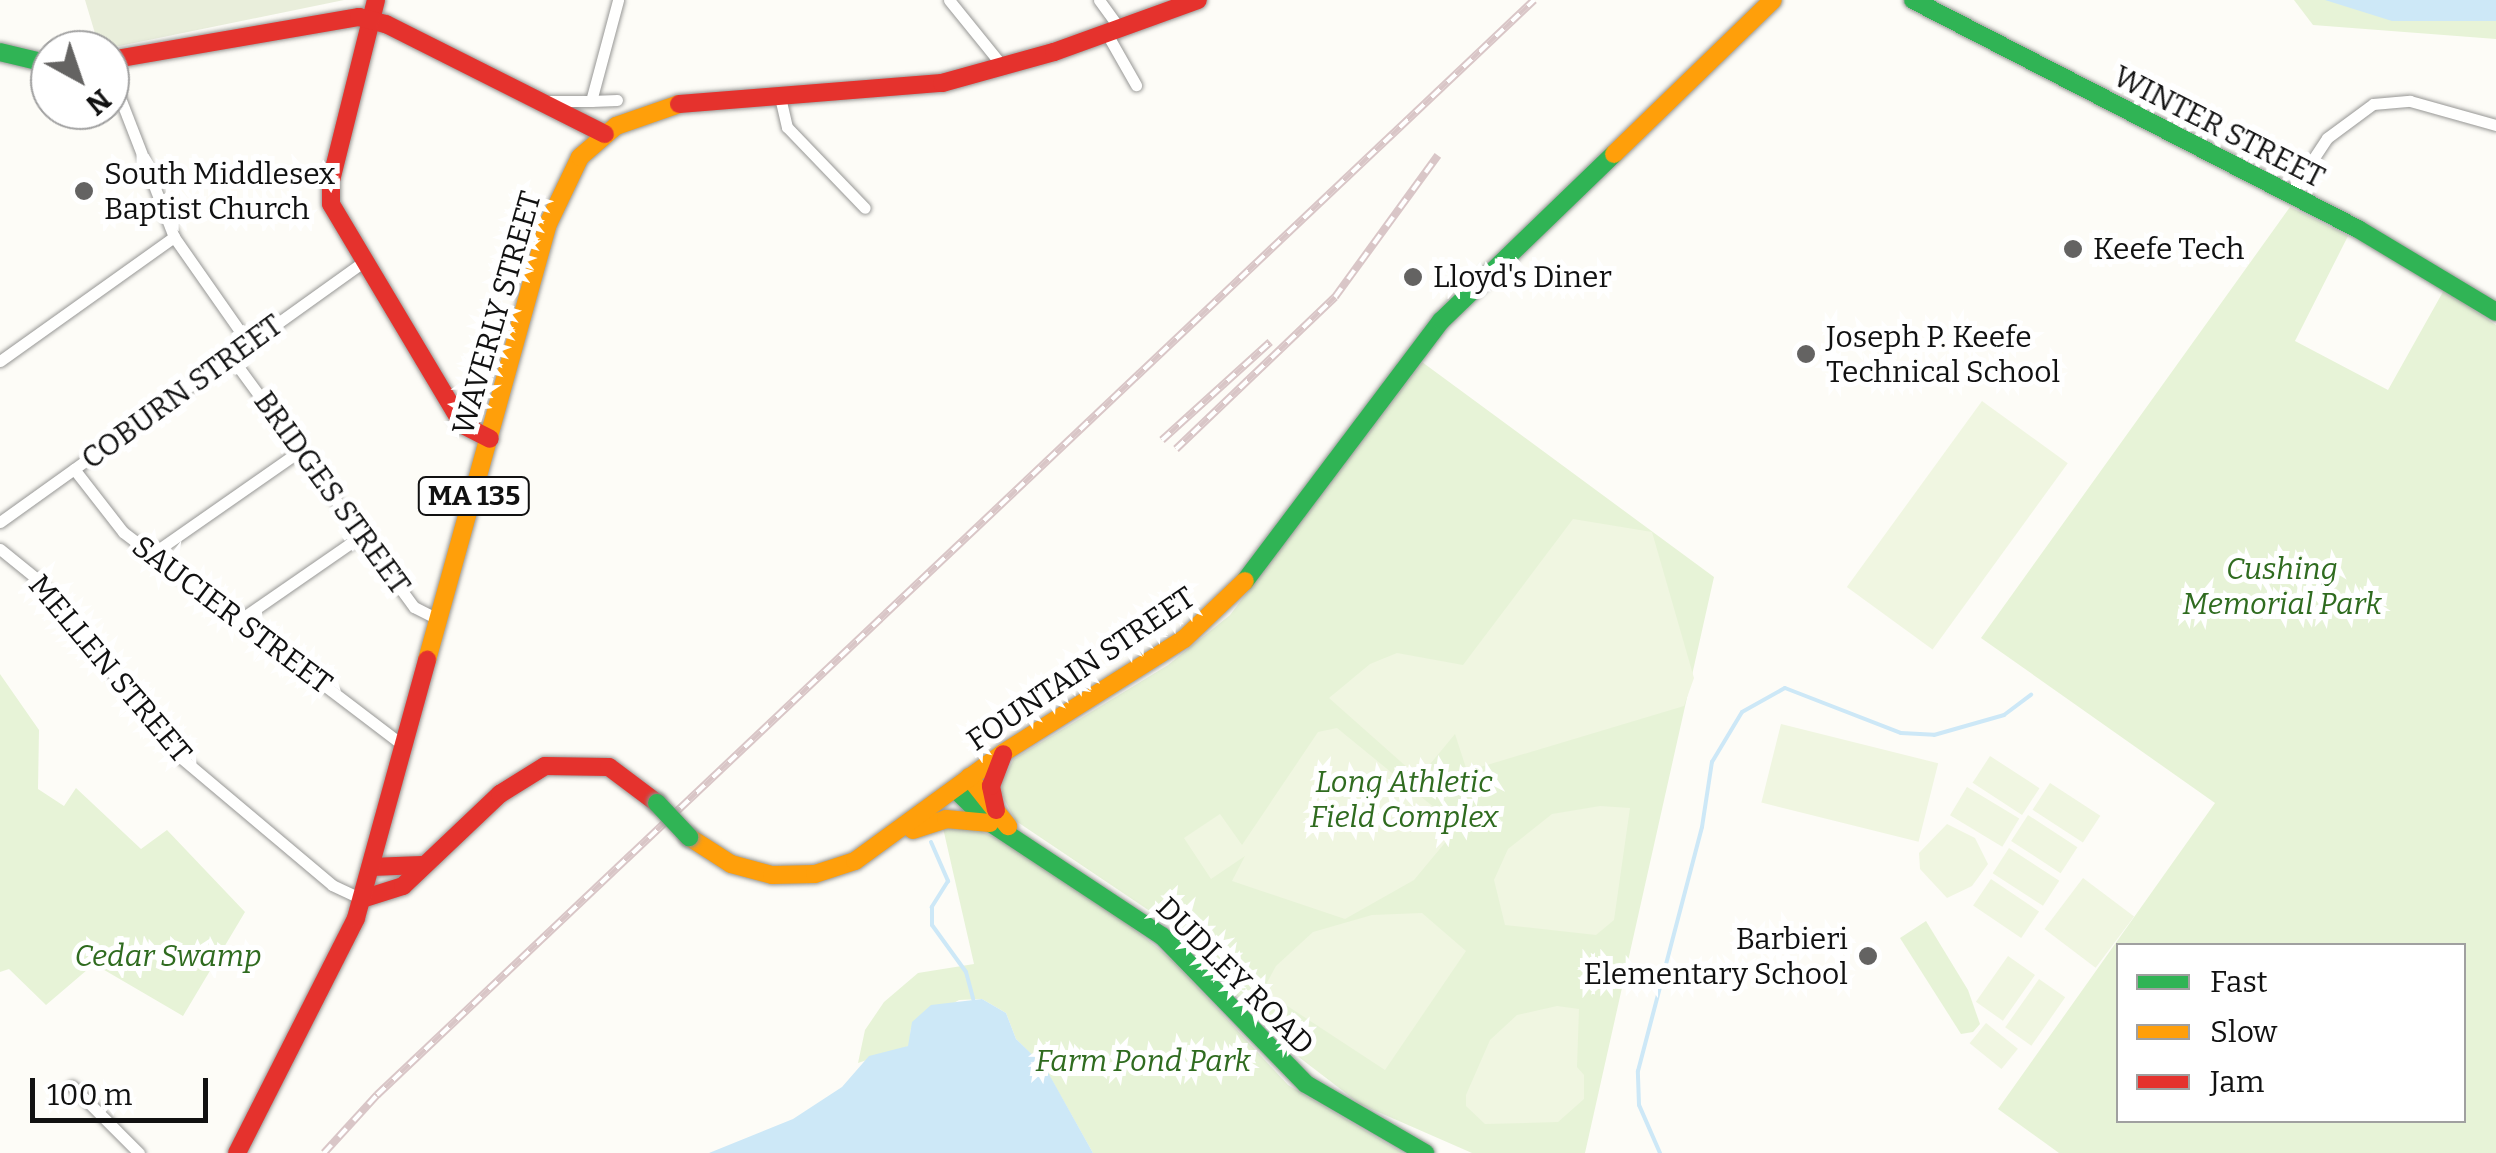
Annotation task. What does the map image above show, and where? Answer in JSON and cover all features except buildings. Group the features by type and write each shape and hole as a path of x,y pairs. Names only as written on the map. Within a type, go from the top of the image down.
{"street":[{"path":"592,100 618,0"},
{"path":"950,0 1004,68"},
{"path":"1099,0 1136,85"},
{"name":"FOUNTAIN STREET","path":"362,899 396,890 500,794 545,766 609,767 657,803 689,837 730,864 786,876 827,871 885,844 1003,753 1170,648 1227,601 1441,321 1774,0"},
{"name":"WINTER STREET","path":"1913,0 1936,5 2290,194 2496,312"},
{"name":"WAVERLY STREET","path":"238,1153 362,899 556,197 580,158 605,134 662,105 905,89 1004,68 1188,2"},
{"path":"130,56 374,10 605,134"},
{"path":"374,10 329,192 363,262 462,425 490,438"},
{"path":"0,52 30,59"},
{"path":"780,97 787,127 865,208"},
{"path":"540,101 616,100"},
{"path":"2290,194 2326,138 2373,104 2410,101 2496,125"},
{"path":"128,130 174,237 249,344"},
{"path":"0,361 174,237"},
{"name":"COBURN STREET","path":"0,522 363,262"},
{"name":"BRIDGES STREET","path":"232,356 414,607 440,620"},
{"path":"152,554 301,450"},
{"name":"SAUCIER STREET","path":"74,470 108,518 406,747"},
{"path":"238,621 362,535"},
{"name":"MELLEN STREET","path":"0,549 37,579 179,756 332,884 362,899"},
{"path":"885,844 946,819 994,819 992,786 1003,753"},
{"name":"DUDLEY ROAD","path":"962,783 994,819 1162,936 1306,1084 1424,1153"},
{"path":"371,867 407,870 432,860"},
{"path":"72,1086 140,1153"}],"green space":[{"path":"85,0 344,0 130,44 130,30 94,30"},
{"path":"2294,0 2496,0 2496,39 2313,25"},
{"name":"Cushing Memorial Park","path":"2290,207 2348,236 2295,341 2388,390 2444,290 2496,325 2496,1153 2059,1153 1998,1109 2215,803 1981,638"},
{"name":"Long Athletic Field Complex","path":"1422,362 1714,577 1585,1153 1472,1153 1360,1104 1287,1048 1169,924 1016,821 998,788 1014,759 1168,665 1230,615"},
{"path":"1982,401 2068,463 1933,649 1847,587"},
{"path":"1573,519 1652,532 1694,678 1684,706 1467,771 1455,734 1426,769 1409,769 1329,698 1370,664 1397,653 1463,665"},
{"name":"Cedar Swamp","path":"0,674 39,730 38,789 64,806 76,788 141,849 167,830 245,912 183,1016 94,964 46,1005 9,969 0,972"},
{"path":"1781,724 1938,763 1919,842 1761,803"},
{"path":"1337,728 1458,827 1414,880 1345,919 1232,881 1245,856 1211,879 1184,838 1220,814 1242,845 1318,732"},
{"path":"1990,756 2039,788 2022,815 1973,783"},
{"path":"2050,783 2100,816 2083,843 2033,810"},
{"path":"1967,787 2019,818 2002,847 1950,815"},
{"path":"1600,806 1630,808 1614,920 1596,935 1505,925 1494,880 1508,849 1552,814"},
{"path":"2028,815 2077,847 2061,873 2011,841"},
{"path":"1947,824 1975,838 1988,864 1972,886 1947,898 1920,869 1919,853"},
{"name":"Farm Pond Park","path":"943,828 975,829 1001,840 1123,920 1172,960 1288,1085 1403,1153 1093,1153 1045,1068 1016,1039 1006,1013 982,999 959,1000 911,1028 909,1046 858,1063 865,1030 884,1002 918,973 974,964"},
{"path":"2009,848 2059,881 2043,906 1993,873"},
{"path":"2083,878 2134,917 2096,968 2044,929"},
{"path":"1991,879 2039,911 2021,938 1973,906"},
{"path":"1422,913 1466,951 1385,1070 1263,990 1276,966 1313,932 1372,915"},
{"path":"1926,921 1968,990 1980,1024 1973,1032 1961,1034 1900,938"},
{"path":"2008,956 2035,975 2003,1021 1976,1002"},
{"path":"2039,979 2065,997 2031,1046 2005,1027"},
{"path":"1557,1006 1579,1009 1577,1067 1584,1075 1584,1099 1558,1122 1485,1124 1466,1106 1466,1095 1490,1040 1517,1015"},
{"path":"1986,1023 2018,1049 2002,1069 1970,1043"}],"water":[{"path":"2325,0 2496,0 2496,21 2392,21"},
{"path":"982,999 1006,1013 1016,1039 1045,1067 1093,1153 709,1153 793,1119 842,1087 869,1056 908,1046 912,1022 931,1005"}],"waterway":[{"path":"1660,1153 1639,1105 1638,1071 1702,827 1712,762 1742,712 1785,688 1901,733 1934,735 2004,715 2031,695"},
{"path":"931,842 948,881 932,907 932,925 966,972 973,999"}],"railway":[{"path":"324,1153 377,1095 1534,0"},
{"path":"1176,449 1335,297 1438,155"},
{"path":"1162,440 1270,342"}],"traffic: fast":[{"path":"1913,0 2358,229 2496,312"},
{"path":"0,52 30,59"},
{"path":"1245,581 1441,321 1614,154"},
{"path":"955,789 989,822 1162,936 1306,1084 1425,1153"},
{"path":"657,803 689,837"}],"traffic: slow":[{"path":"1614,154 1773,0"},
{"path":"427,660 547,226 580,157 616,126 679,104"},
{"path":"689,837 731,864 772,875 815,874 855,861 1003,753 1184,639 1245,581"},
{"path":"969,777 1008,826"},
{"path":"913,830 946,819 990,823"}],"traffic: jam":[{"path":"376,0 331,180 331,204 463,425 490,439"},
{"path":"679,104 942,83 1054,52 1198,0"},
{"path":"130,57 359,17 386,24 605,134"},
{"path":"237,1153 356,918 427,660"},
{"path":"996,810 991,786 1003,754"},
{"path":"362,899 403,886 500,794 545,766 609,767 657,803"},
{"path":"371,867 422,865"}],"place":[{"name":"South Middlesex Baptist Church","path":"84,191"},
{"name":"Keefe Tech","path":"2073,249"},
{"name":"Lloyd's Diner","path":"1413,277"},
{"name":"Joseph P. Keefe Technical School","path":"1806,354"},
{"name":"Barbieri Elementary School","path":"1868,956"}]}
